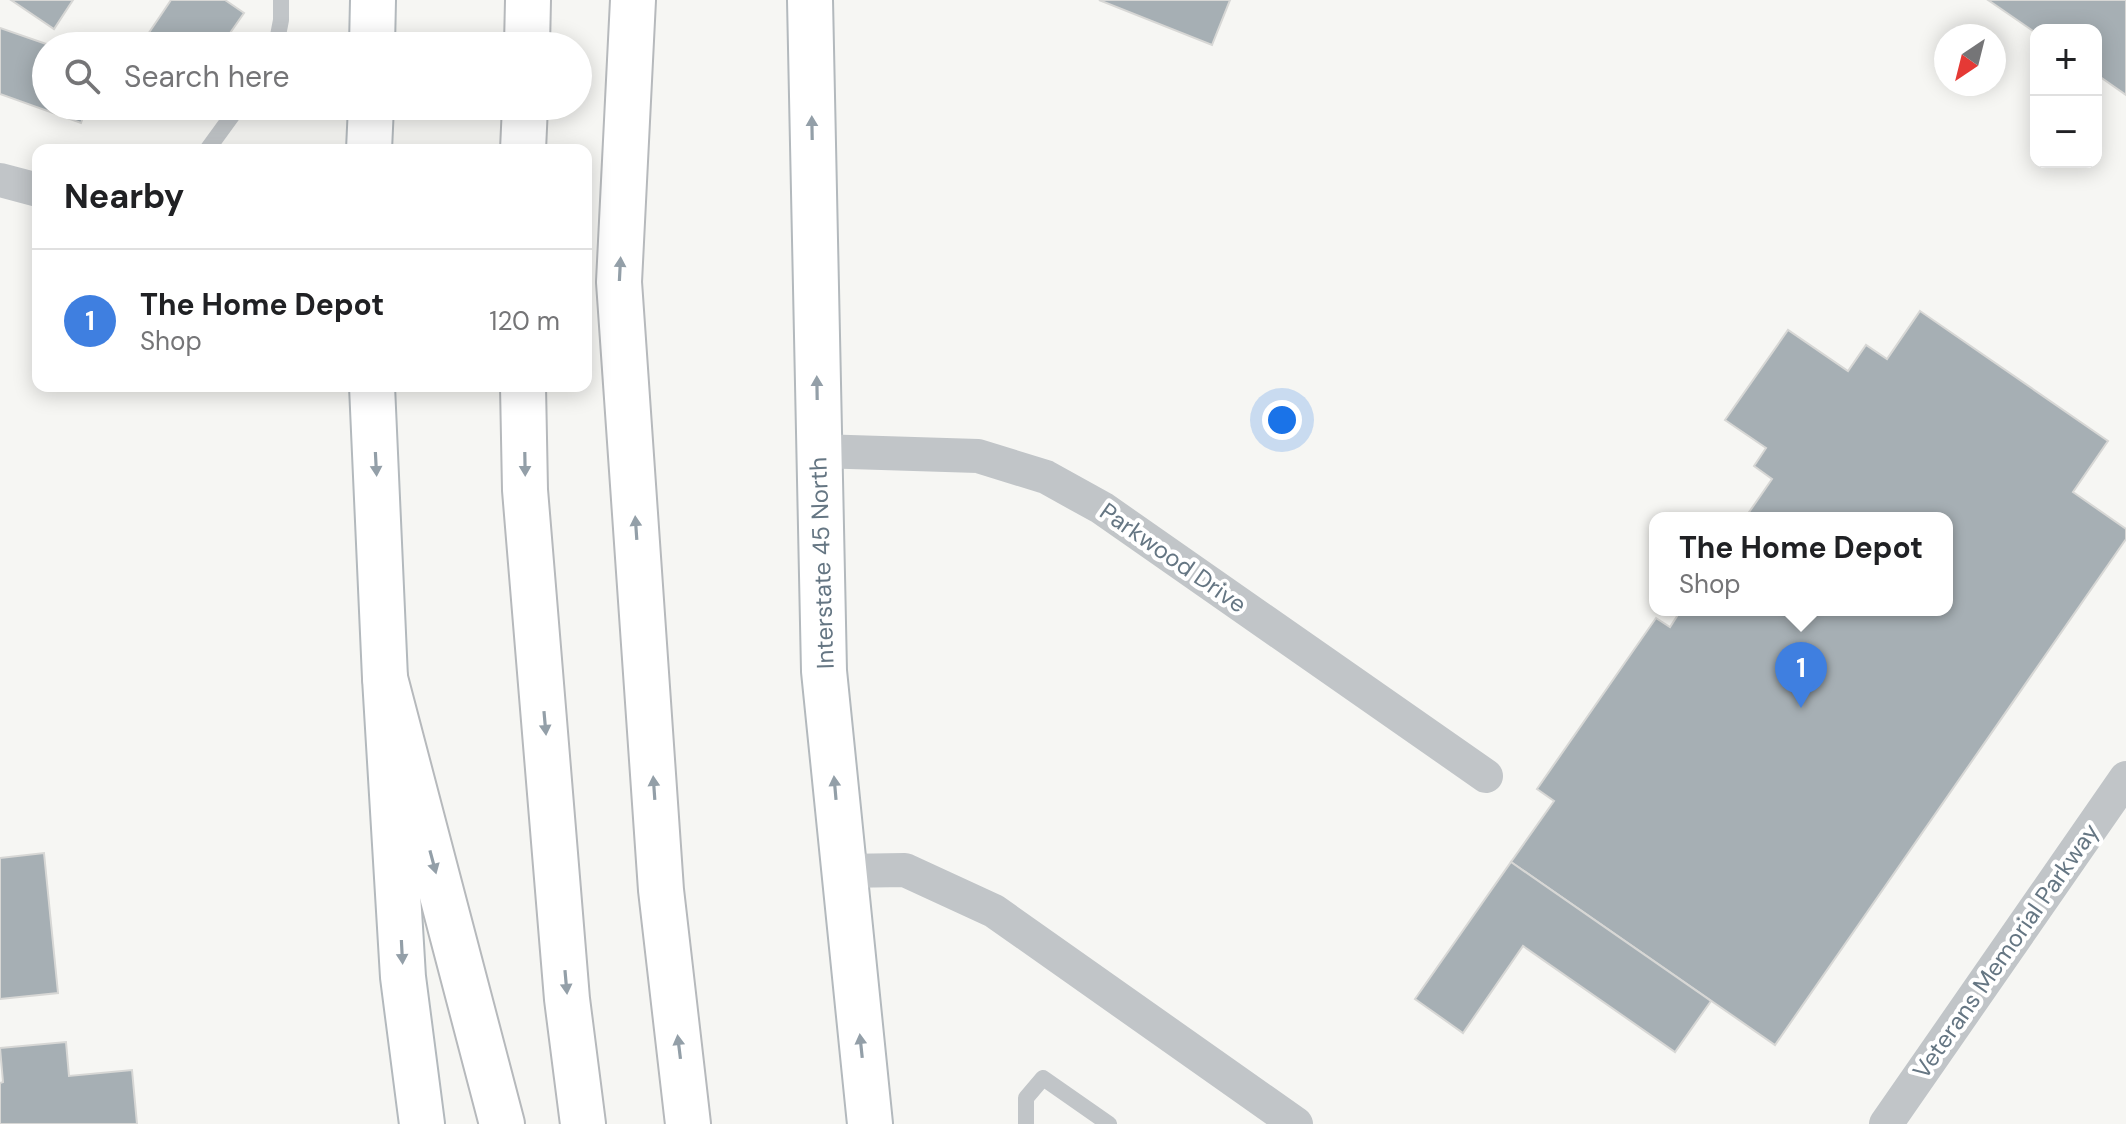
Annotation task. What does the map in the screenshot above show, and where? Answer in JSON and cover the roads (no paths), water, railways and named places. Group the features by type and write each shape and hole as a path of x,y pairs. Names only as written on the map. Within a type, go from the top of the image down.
{"main road":[{"path":"372,32 373,0"},
{"path":"527,32 528,0"},
{"path":"633,0 619,282 661,890 688,1124"},
{"name":"Interstate 45 North","path":"810,0 824,671 870,1124"},
{"path":"369,144 370,120"},
{"path":"523,144 524,120"},
{"path":"372,392 403,977 422,1124"},
{"path":"523,392 527,506 567,999 583,1124"},
{"path":"385,678 502,1124"}],"street":[{"path":"0,180 32,188"},
{"name":"Parkwood Drive","path":"818,451 978,456 1046,477 1102,508 1486,776"},
{"name":"Veterans Memorial Parkway","path":"1886,1124 2126,778"},
{"path":"842,871 905,870 994,911 1296,1124"}],"lane":[{"path":"279,32 281,0"},
{"path":"211,144 229,120"},
{"path":"1026,1124 1026,1098 1043,1078 1109,1124"}],"place":[{"name":"The Home Depot","path":"1801,708"}]}
